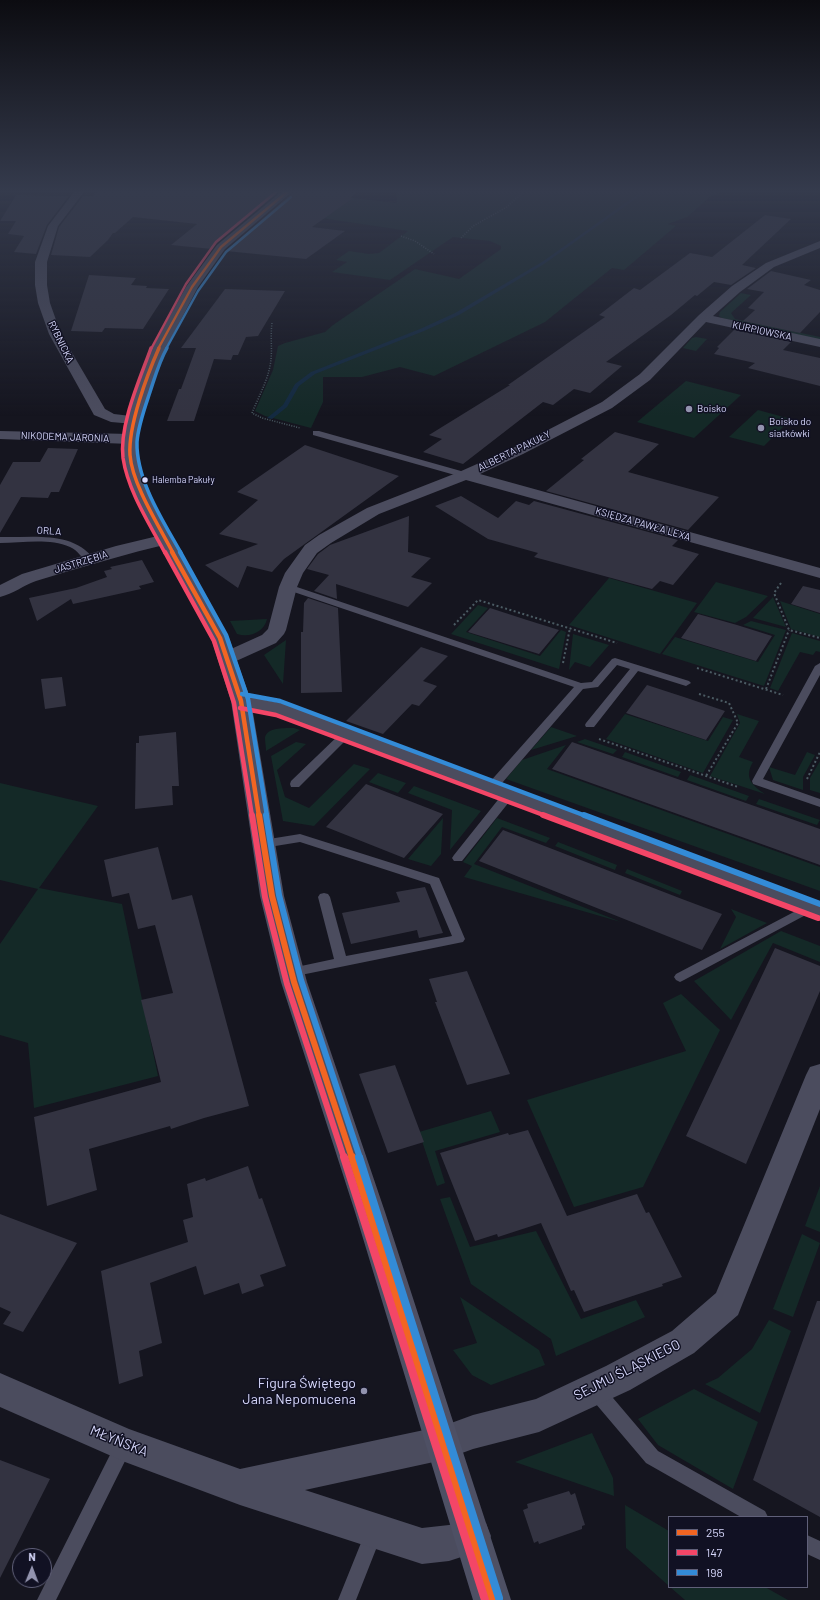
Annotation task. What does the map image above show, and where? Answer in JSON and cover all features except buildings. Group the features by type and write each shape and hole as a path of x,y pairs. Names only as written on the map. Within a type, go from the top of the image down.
{"street":[{"name":"RYBNICKA","path":"41,267 41,285 44,303 55,334 99,412 111,418 134,420"},
{"path":"206,267 192,287 166,333 150,372 134,420 130,438 133,470 153,516 220,638 241,700 272,896 291,972 370,1212 492,1600"},
{"name":"ALBERTA PAKUŁY","path":"227,658 270,639 274,635 277,630 288,586 294,573 311,549 325,539 373,511 465,475 518,451 607,405 645,376 703,318 736,289 768,267"},
{"name":"KURPIOWSKA","path":"703,318 820,343"},
{"name":"NIKODEMA JARONIA","path":"0,435 130,438"},
{"name":"KSIĘDZA PAWŁA LEXA","path":"465,475 820,573"},
{"name":"JASTRZĘBIA","path":"0,592 28,578 166,538"},
{"path":"241,700 278,708 347,733 815,909"},
{"name":"SEJMU ŚLĄSKIEGO","path":"443,1443 473,1432 539,1415 595,1388 683,1342 727,1304 820,1075"},
{"name":"MŁYŃSKA","path":"0,1390 124,1445 240,1487 422,1546 449,1543 473,1536"},
{"path":"240,1487 443,1443"}],"lane":[{"path":"316,433 465,475"},
{"name":"ORLA","path":"0,540 64,543 78,548 90,559"},
{"path":"288,586 580,686 595,685 615,661 686,683"},
{"path":"820,666 756,781 820,803"},
{"path":"590,725 636,668"},
{"path":"458,858 500,791 580,686"},
{"path":"295,784 347,733"},
{"path":"263,844 300,838 435,881 458,938 291,972"},
{"path":"324,897 341,962"},
{"path":"680,977 815,909"},
{"path":"595,1388 652,1457 757,1516"},
{"path":"46,1600 124,1445"},
{"path":"346,1600 374,1531"},
{"path":"808,1545 820,1551"}],"path":[{"path":"272,323 270,337 272,344 269,371 252,413 262,418 316,433"},
{"path":"766,689 789,630 774,593 793,566"},
{"path":"560,679 570,628"},
{"path":"789,630 820,638"},
{"path":"701,675 705,670"},
{"path":"699,694 729,703 738,723 706,776"},
{"path":"594,738 741,788"}],"green space":[{"path":"340,267 410,267 390,280 332,272"},
{"path":"476,267 628,267 624,270 612,268 545,322 434,376 400,367 362,377 323,377 323,402 311,428 265,416 255,411 273,370 278,346 325,332 415,269 459,279"},
{"path":"741,293 751,295 731,313 735,319 820,337 820,340 722,318 719,316 720,312"},
{"path":"696,337 707,339 696,351 683,348 692,338"},
{"name":"Boisko","path":"686,381 741,395 694,438 637,422"},
{"name":"Boisko do siatkówki","path":"758,410 791,419 764,446 729,437"},
{"path":"609,578 697,603 660,654 569,625"},
{"path":"716,582 768,596 746,617 735,623 694,612"},
{"path":"773,597 786,627 753,618"},
{"path":"780,601 820,614 820,637 791,629"},
{"path":"478,605 488,608 466,632 540,656 561,630 566,632 559,669 451,634"},
{"path":"267,619 260,631 247,635 237,634 230,621"},
{"path":"751,621 786,630 764,686 662,654 675,637 758,662 775,635 743,625"},
{"path":"792,633 820,641 820,652 816,651 813,655 800,652 778,691 770,688"},
{"path":"573,634 609,645 590,667 575,662 569,670"},
{"path":"286,640 283,684 264,655"},
{"path":"625,714 708,741 723,717 733,720 703,773 606,739"},
{"path":"737,714 759,721 739,757 753,762 749,772 750,780 765,794 710,776 740,723"},
{"path":"551,727 577,736 531,750"},
{"path":"294,728 300,730 266,751 266,734 277,729"},
{"path":"585,739 617,750 613,754 577,742"},
{"path":"296,742 306,744 277,770 285,797 309,808 354,764 370,769 314,826 283,821 271,756"},
{"path":"566,745 547,769 820,867 820,891 506,779 522,760"},
{"path":"625,752 681,772 678,777 622,757"},
{"path":"807,752 815,755 803,777 803,790 773,780 769,767 795,775"},
{"path":"820,761 820,793 810,790 810,778"},
{"path":"378,773 406,783 398,793 369,782"},
{"path":"690,775 749,796 746,801 687,780"},
{"path":"0,783 98,806 39,888 122,904 158,1076 34,1108 28,1043 0,1035 0,944 38,889 0,880"},
{"path":"414,786 481,811 450,850 452,810 408,793"},
{"path":"759,799 820,820 817,825 756,804"},
{"path":"443,818 441,854 431,866 408,859"},
{"path":"497,818 550,838 546,843 502,827 474,864 621,922 464,877 472,866 463,862"},
{"path":"558,842 617,865 615,870 555,846"},
{"path":"627,869 682,891 680,895 625,873"},
{"path":"731,909 767,923 720,949 736,917"},
{"path":"781,931 820,946 820,962 773,943 731,1020 694,981"},
{"path":"681,994 720,1030 643,1187 574,1207 527,1100 686,1051 663,1003"},
{"path":"491,1111 500,1132 435,1151 445,1183 437,1186 419,1132"},
{"path":"820,1186 820,1232 805,1226"},
{"path":"450,1197 470,1247 536,1231 581,1319 636,1300 645,1317 556,1356 551,1339 471,1284 440,1199"},
{"path":"802,1234 820,1243 793,1317 773,1309"},
{"path":"460,1297 539,1350 545,1365 491,1385 472,1375 453,1350 477,1343"},
{"path":"769,1320 791,1331 760,1413 705,1384 718,1378 752,1349"},
{"path":"694,1389 758,1422 733,1489 658,1445 638,1419"},
{"path":"592,1433 613,1478 614,1496 515,1462"},
{"path":"625,1505 668,1530 668,1585 626,1548"},
{"path":"671,1588 767,1588 788,1600 685,1600"}],"waterway":[{"path":"270,418 285,406 297,385 313,373 422,330 457,314 537,267"}],"transit line":[{"name":"147","path":"198,267 186,284 152,347 132,400 123,438 123,456 126,472 143,512 214,641 234,703 265,897 287,984 363,1214 485,1600"},
{"name":"255","path":"207,267 192,287 158,350 139,402 130,439 130,455 133,470 149,509 220,638 241,701 272,896 294,982 370,1212 492,1600"},
{"name":"198","path":"215,267 198,291 164,353 146,404 137,440 137,454 140,468 155,506 226,635 248,699 279,895 301,980 377,1210 499,1598"},
{"name":"198","path":"242,694 280,701 820,904"},
{"name":"147","path":"240,708 276,715 818,918"}],"place":[{"name":"Boisko","path":"689,409"},
{"name":"Boisko do siatkówki","path":"761,428"},
{"name":"Halemba Pakuły","path":"145,480"},
{"name":"Figura Świętego Jana Nepomucena","path":"364,1391"}]}
